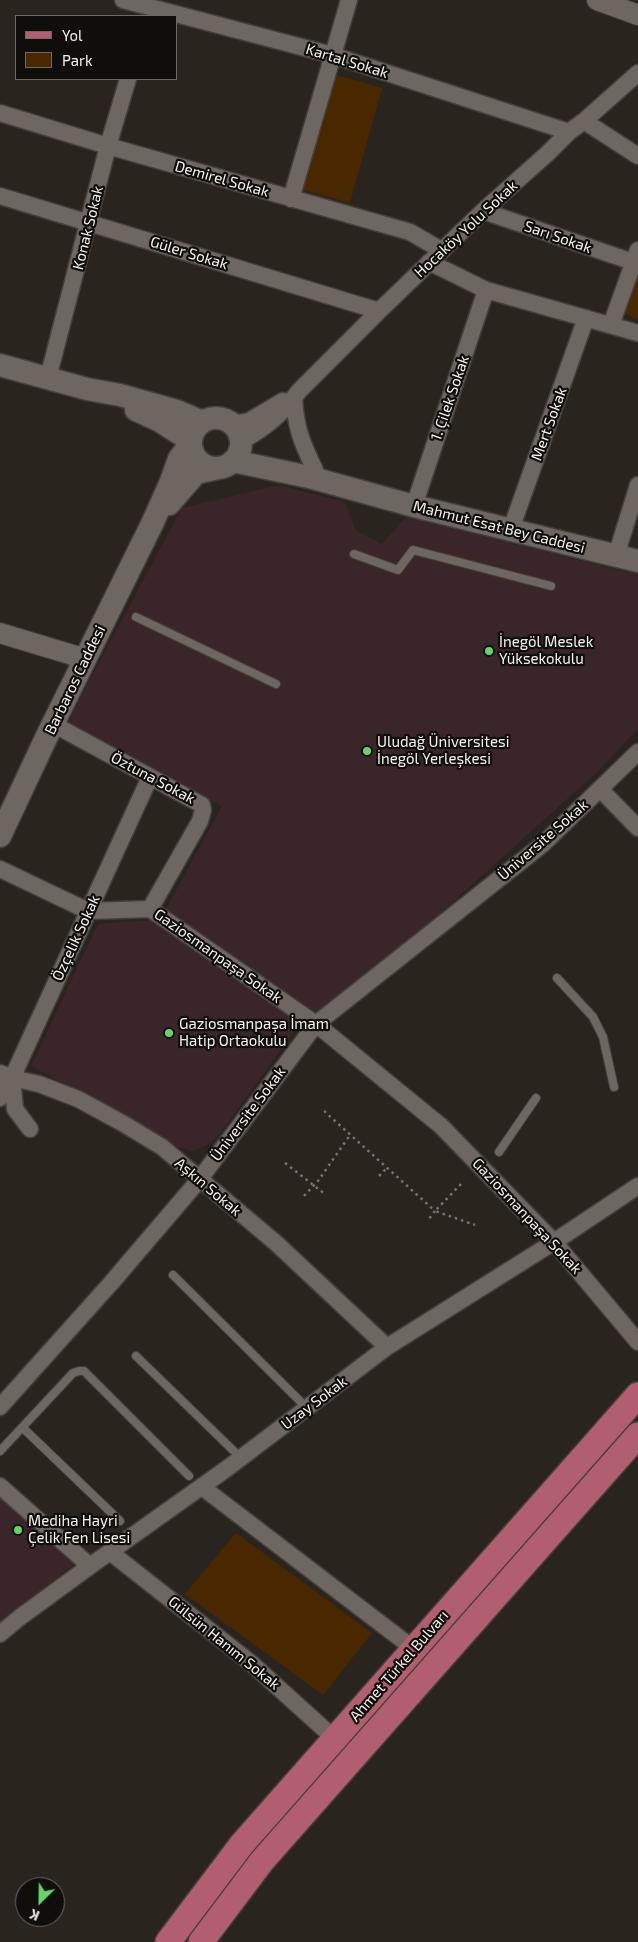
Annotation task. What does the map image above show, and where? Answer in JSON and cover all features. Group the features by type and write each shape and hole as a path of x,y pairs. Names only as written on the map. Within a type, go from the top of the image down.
{"main road":[{"path":"0,365 177,411 202,422"},
{"path":"87,389 160,421 191,442 192,451 202,464 233,448 303,464 360,492"},
{"path":"152,524 179,459 191,442 196,427 202,422 218,418 233,448 266,467 360,492"},
{"path":"152,524 196,473 233,448"},
{"name":"Mahmut Esat Bey Caddesi","path":"360,492 638,561"},
{"name":"Barbaros Caddesi","path":"0,836 152,524"},
{"name":"Ahmet Türkel Bulvarı","path":"168,1942 242,1844 638,1395"},
{"name":"Ahmet Türkel Bulvarı","path":"201,1942 262,1861 638,1435"}],"street":[{"name":"Kartal Sokak","path":"123,0 176,15"},
{"path":"291,199 349,0"},
{"path":"597,0 638,15"},
{"name":"Kartal Sokak","path":"178,15 332,55 569,132"},
{"name":"Hocaköy Yolu Sokak","path":"233,448 260,432 441,250 569,132 638,73"},
{"name":"Konak Sokak","path":"48,378 108,146 128,80"},
{"name":"Demirel Sokak","path":"0,113 108,146 410,232 441,250"},
{"path":"584,121 638,156"},
{"name":"Güler Sokak","path":"0,196 379,311"},
{"name":"Sarı Sokak","path":"483,211 635,256"},
{"path":"611,325 635,256"},
{"path":"429,262 486,290 638,333"},
{"name":"1. Çilek Sokak","path":"414,506 486,290"},
{"name":"Mert Sokak","path":"511,529 586,318"},
{"path":"296,394 296,424 302,444 315,470"},
{"path":"616,556 638,485"},
{"path":"0,633 86,659"},
{"name":"Öztuna Sokak","path":"53,724 202,805 203,810 200,821 150,909"},
{"name":"Üniversite Sokak","path":"0,1407 112,1282 199,1180 316,1024 543,844 638,752"},
{"name":"Özçelik Sokak","path":"0,1098 6,1076 88,911 150,777"},
{"path":"600,789 638,828"},
{"name":"Gaziosmanpaşa Sokak","path":"0,869 88,911 150,909 316,1024 441,1126 554,1242 638,1342"},
{"path":"6,1076 15,1109 30,1129"},
{"name":"Aşkın Sokak","path":"6,1076 39,1084 78,1099 162,1147 276,1243 387,1347"},
{"name":"Uzay Sokak","path":"0,1634 90,1566 202,1487 387,1347 554,1242 638,1186"},
{"path":"0,1486 90,1566"},
{"path":"202,1487 414,1649"},
{"name":"Gülsün Hanım Sokak","path":"110,1552 251,1662 335,1739"}],"lane":[{"path":"354,554 398,570 413,550 551,586"},
{"path":"136,617 276,684"},
{"path":"557,978 593,1017 603,1037 614,1087"},
{"path":"498,1152 536,1098"},
{"path":"173,1275 307,1408"},
{"path":"136,1356 241,1458"},
{"path":"0,1451 73,1373 79,1370 84,1371 189,1476"},
{"path":"23,1428 120,1521"}],"path":[{"path":"324,1111 435,1211 475,1225"},
{"path":"304,1196 350,1135"},
{"path":"285,1163 325,1194"},
{"path":"380,1176 387,1168"},
{"path":"428,1220 461,1184"}],"shaded area":[{"name":"Uludağ Üniversitesi İnegöl Yerleşkesi","path":"279,485 345,502 356,531 382,544 406,517 638,575 638,729 597,772 324,1018 166,909 222,806 66,724 182,508"},
{"name":"Gaziosmanpaşa İmam Hatip Ortaokulu","path":"153,920 291,1013 294,1021 295,1028 290,1037 219,1135 207,1145 193,1151 178,1147 31,1066 98,924"},
{"name":"Mediha Hayri Çelik Fen Lisesi","path":"0,1496 74,1564 0,1623"}],"green space":[{"path":"333,74 382,88 350,203 301,189"},
{"path":"638,276 638,320 627,314 624,309"},
{"path":"236,1533 372,1633 323,1695 185,1594"}],"place":[{"name":"İnegöl Meslek Yüksekokulu","path":"489,651"},
{"name":"Uludağ Üniversitesi İnegöl Yerleşkesi","path":"367,751"},
{"name":"Gaziosmanpaşa İmam Hatip Ortaokulu","path":"169,1033"},
{"name":"Mediha Hayri Çelik Fen Lisesi","path":"18,1530"}]}
